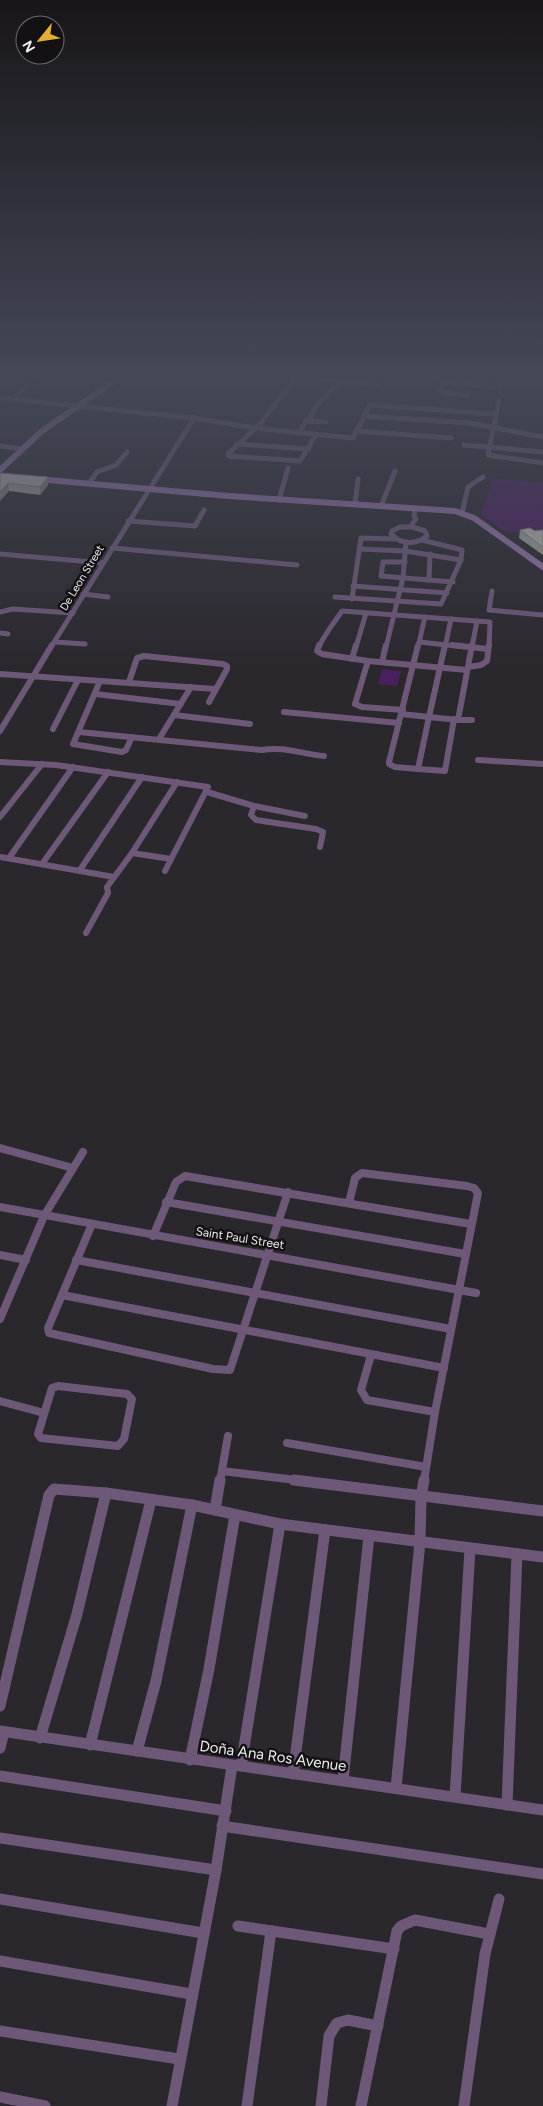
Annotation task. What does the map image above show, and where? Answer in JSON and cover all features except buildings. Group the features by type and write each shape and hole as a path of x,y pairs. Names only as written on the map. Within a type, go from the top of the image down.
{"main road":[{"path":"32,478 149,490 415,508 462,513 474,518 542,566"}],"street":[{"path":"89,483 99,471"},
{"name":"De Leon Street","path":"0,731 128,521 161,471"},
{"path":"280,500 287,471"},
{"path":"381,506 395,471"},
{"path":"462,513 468,487 484,477"},
{"path":"355,504 358,479"},
{"path":"412,525 416,519 414,516 415,508"},
{"path":"128,521 195,526 204,510"},
{"path":"395,539 392,537 392,531 400,527 412,525 425,531 427,536 422,540"},
{"path":"335,597 440,605 443,603 453,582 461,560 460,549 422,540 406,542 395,539 363,538 359,549 352,598"},
{"path":"382,662 401,589 406,542"},
{"path":"112,548 297,565"},
{"path":"359,549 406,551 461,560"},
{"path":"0,554 103,563"},
{"path":"429,580 430,554"},
{"path":"404,562 382,562 380,575 453,582"},
{"path":"353,586 447,594"},
{"path":"492,591 490,610 492,611 543,615"},
{"path":"83,594 108,597"},
{"path":"0,613 13,609 73,613"},
{"path":"340,612 366,612 477,621 491,624 486,663 467,669 441,668 352,659 322,654 317,650 325,632 331,627 340,612"},
{"path":"352,659 366,612"},
{"path":"425,617 389,764 395,767 445,771 477,621"},
{"path":"418,769 451,619"},
{"path":"0,633 8,634"},
{"path":"55,642 85,644"},
{"path":"420,642 488,648"},
{"path":"129,682 137,658 149,655 223,664 227,666 227,669 209,702"},
{"path":"368,661 356,704 429,718 472,720"},
{"path":"0,674 129,682 215,690"},
{"path":"53,730 78,680"},
{"path":"100,681 73,743 74,745 122,752 126,750 132,737"},
{"path":"160,739 191,688"},
{"path":"95,694 181,704"},
{"path":"284,712 399,723"},
{"path":"174,715 250,724"},
{"path":"79,732 259,750 276,746 302,754 324,756"},
{"path":"478,760 543,764"},
{"path":"0,769 2,763 42,764 208,787 164,871"},
{"path":"0,817 42,764"},
{"path":"9,858 73,767"},
{"path":"42,864 108,772"},
{"path":"80,870 142,777"},
{"path":"86,932 108,893 107,887 132,853 177,782"},
{"path":"207,792 254,806 305,816"},
{"path":"254,806 251,815 256,820 316,829 322,832 324,836 320,847"},
{"path":"132,853 171,859"},
{"path":"0,856 114,877"},
{"path":"0,1148 73,1168"},
{"path":"0,1320 4,1298 26,1260 44,1216 83,1152"},
{"path":"349,1203 355,1178 362,1173 467,1186 474,1188 478,1193 434,1412 421,1498 420,1542 396,1788"},
{"path":"152,1236 176,1182 185,1176 471,1224"},
{"path":"92,1224 48,1328 50,1333 227,1370 232,1369 242,1329 288,1192"},
{"path":"166,1202 465,1254"},
{"name":"Saint Paul Street","path":"0,1207 152,1236 267,1254 476,1293"},
{"path":"0,1255 26,1260"},
{"path":"76,1260 451,1329"},
{"path":"62,1295 444,1368"},
{"path":"371,1355 361,1390 367,1400 434,1412"},
{"path":"54,1386 127,1394 132,1399 124,1439 118,1446 41,1438 38,1434 44,1413 54,1386"},
{"path":"0,1401 44,1413"},
{"path":"215,1510 228,1436"},
{"path":"287,1443 426,1467"},
{"path":"222,1471 421,1498 543,1511"},
{"path":"0,1706 48,1494 58,1488 192,1506 280,1524 543,1557"},
{"path":"40,1738 76,1614 106,1493"},
{"path":"90,1745 151,1500"},
{"path":"137,1751 156,1682 192,1506"},
{"path":"190,1760 235,1516"},
{"path":"172,2106 191,1994 216,1870 222,1826 236,1766 280,1524"},
{"path":"293,1774 325,1530"},
{"path":"343,1780 369,1536"},
{"path":"455,1796 470,1549"},
{"path":"507,1805 518,1554"},
{"path":"0,1748 2,1731"},
{"name":"Doña Ana Ros Avenue","path":"2,1731 190,1760 343,1780 543,1810"},
{"path":"0,1776 226,1810"},
{"path":"222,1826 543,1874"},
{"path":"0,1838 216,1870"},
{"path":"0,1899 203,1934"},
{"path":"464,2106 489,1934 499,1899"},
{"path":"361,2106 398,1931 401,1926 414,1920 489,1934"},
{"path":"238,1926 394,1949"},
{"path":"247,2106 272,1931"},
{"path":"0,1961 191,1994"},
{"path":"320,2106 329,2036 337,2023 348,2020 378,2026"},
{"path":"0,2031 179,2059"},
{"path":"0,2098 45,2106"}],"shaded area":[{"path":"493,478 543,483 543,535 504,531 481,515"},
{"path":"382,669 401,671 397,686 378,684"}]}
